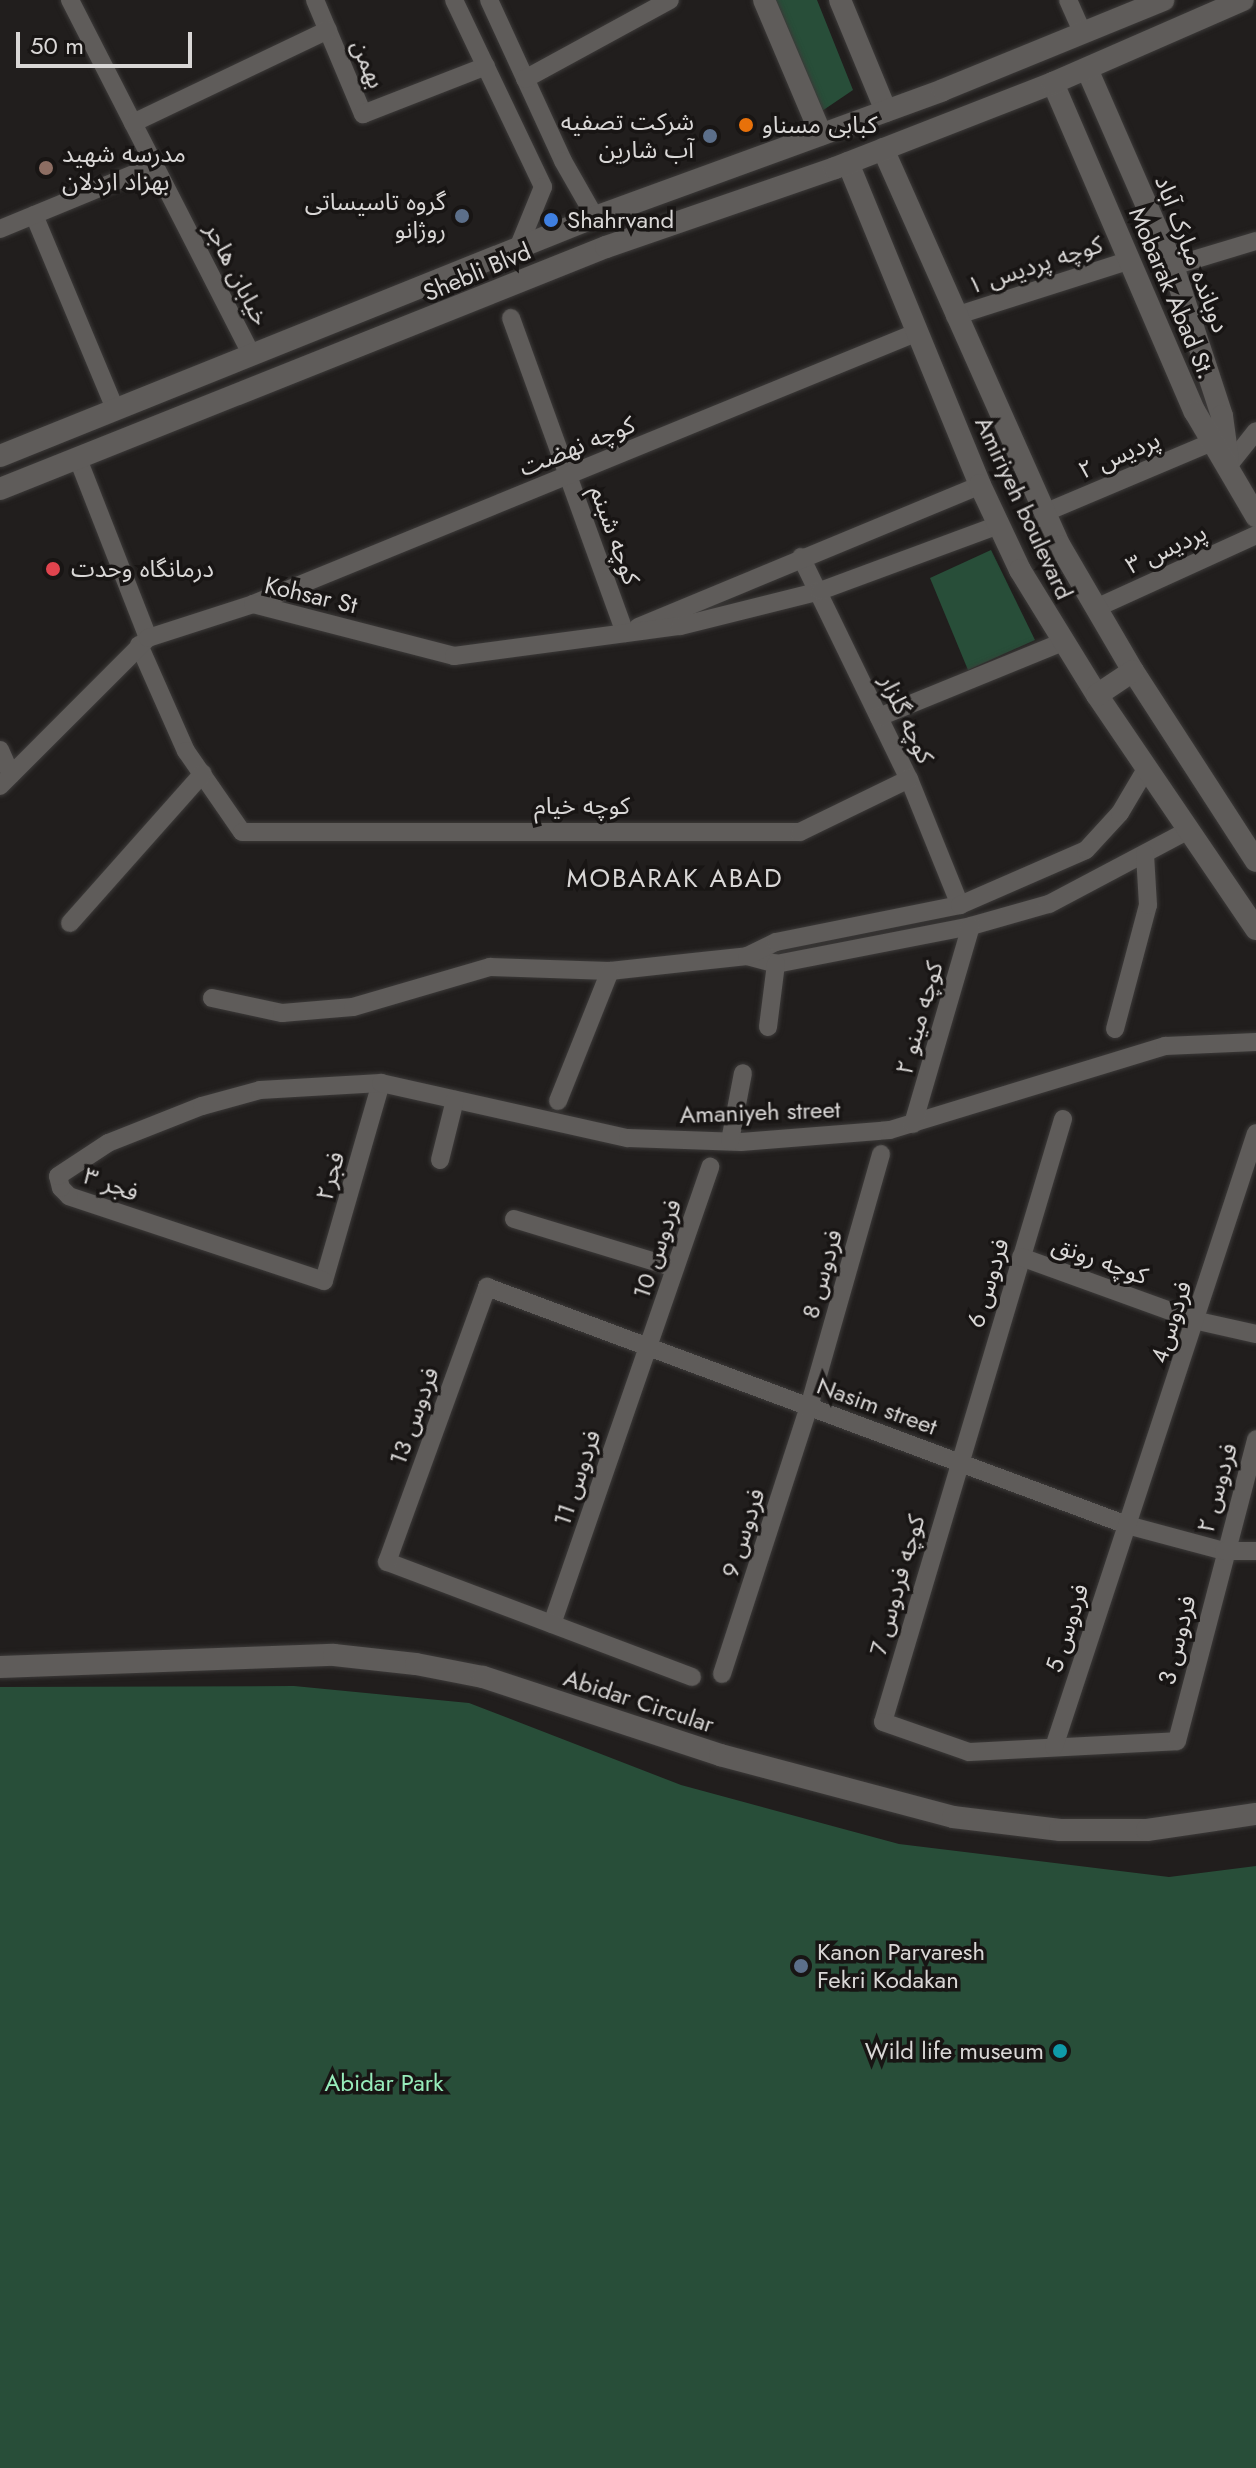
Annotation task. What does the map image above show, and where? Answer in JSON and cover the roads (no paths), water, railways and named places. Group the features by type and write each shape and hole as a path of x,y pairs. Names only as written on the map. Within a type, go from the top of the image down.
{"street":[{"name":"خیابان هاجر","path":"70,0 252,355"},
{"name":"بهمن","path":"315,0 363,114 486,66"},
{"path":"454,0 543,187 518,248"},
{"path":"489,0 595,217"},
{"path":"525,79 670,0"},
{"path":"764,0 821,134"},
{"path":"840,0 886,111"},
{"path":"1068,0 1083,34"},
{"name":"Shebli Blvd","path":"0,456 595,217 886,111 1163,0"},
{"name":"Shebli Blvd","path":"0,489 606,247 848,163 1053,83 1243,0"},
{"path":"133,123 328,30"},
{"name":"دوبانده مبارک آباد","path":"1087,69 1173,266 1222,416 1229,465"},
{"name":"Mobarak Abad St.","path":"1053,83 1195,412 1229,465 1256,516"},
{"name":"Amiriyeh boulevard","path":"883,149 1044,513 1133,671 1256,861"},
{"name":"Amiriyeh boulevard","path":"848,163 998,525 1063,642 1256,929"},
{"path":"0,229 155,165"},
{"path":"34,215 115,409"},
{"path":"1173,266 1256,241"},
{"name":"کوچه پردیس ۱","path":"955,316 1130,260"},
{"name":"کوچه شبنم","path":"511,318 625,633"},
{"name":"کوچه نهضت","path":"253,604 918,332"},
{"path":"1229,465 1256,431"},
{"name":"پردیس ۲","path":"1044,513 1212,442"},
{"path":"70,923 203,773 186,751 78,459"},
{"name":"Kohsar St","path":"625,633 801,557 980,485"},
{"name":"Kohsar St","path":"6,780 144,642 253,604 454,656 680,626 820,591 998,525"},
{"name":"پردیس ۳","path":"1096,608 1256,535"},
{"name":"کوچه گلزار","path":"801,557 909,779 960,905"},
{"path":"879,717 1063,642"},
{"path":"1097,695 1133,671"},
{"path":"0,750 6,780"},
{"path":"212,998 282,1013 353,1007 490,967 610,971 747,956 776,942 960,905 1086,850 1120,813 1146,769"},
{"name":"کوچه خیام","path":"203,773 242,832 800,832 909,779"},
{"path":"747,956 776,964 971,926 1049,904 1189,830"},
{"path":"1115,1029 1148,905 1145,854"},
{"name":"کوچه مینو ۲","path":"913,1124 971,926"},
{"path":"768,1027 776,964"},
{"path":"558,1101 610,971"},
{"name":"Amaniyeh street","path":"260,1090 381,1083 628,1138 730,1141 890,1130 1165,1046 1256,1042"},
{"path":"730,1141 743,1073"},
{"name":"فجر۲","path":"324,1281 381,1083"},
{"name":"فجر ۳","path":"260,1090 202,1106 108,1143 58,1176 61,1188 69,1196 324,1281"},
{"path":"440,1160 455,1100"},
{"name":"فردوس 6","path":"958,1462 1063,1119"},
{"name":"فردوس4","path":"1127,1525 1198,1321 1256,1133"},
{"name":"فردوس 8","path":"809,1407 881,1154"},
{"name":"فردوس 10","path":"649,1347 710,1167"},
{"path":"514,1219 675,1268"},
{"name":"کوچه رونق","path":"1021,1257 1198,1321 1256,1334"},
{"name":"Nasim street","path":"487,1287 1127,1525 1224,1551 1256,1551"},
{"name":"فردوس 13","path":"487,1287 387,1562 552,1624"},
{"name":"فردوس 11","path":"552,1624 649,1347"},
{"name":"فردوس 9","path":"722,1674 809,1407"},
{"name":"فردوس ۲","path":"1224,1551 1256,1439"},
{"name":"کوچه فردوس 7","path":"958,1462 883,1722 969,1752 1054,1747"},
{"name":"فردوس 5","path":"1054,1747 1127,1525"},
{"name":"فردوس 3","path":"1054,1747 1177,1741 1224,1551"},
{"path":"552,1624 692,1677"},
{"name":"Abidar Circular","path":"0,1667 334,1655 416,1664 483,1677 720,1755 953,1817 1060,1830 1147,1830 1256,1814"}],"place":[{"name":"کبابی مسناو","path":"746,125"},
{"name":"شرکت تصفیه آب شارین","path":"710,136"},
{"name":"مدرسه شهید بهزاد اردلان","path":"46,168"},
{"name":"گروه تاسیساتی روژانو","path":"462,216"},
{"name":"Shahrvand","path":"551,220"},
{"name":"درمانگاه وحدت","path":"53,569"},
{"name":"Kanon Parvaresh Fekri Kodakan","path":"801,1966"},
{"name":"Wild life museum","path":"1060,2051"}],"district":[{"name":"MOBARAK ABAD","path":"675,879"}],"park label":[{"name":"Abidar Park","path":"384,2083"}]}
